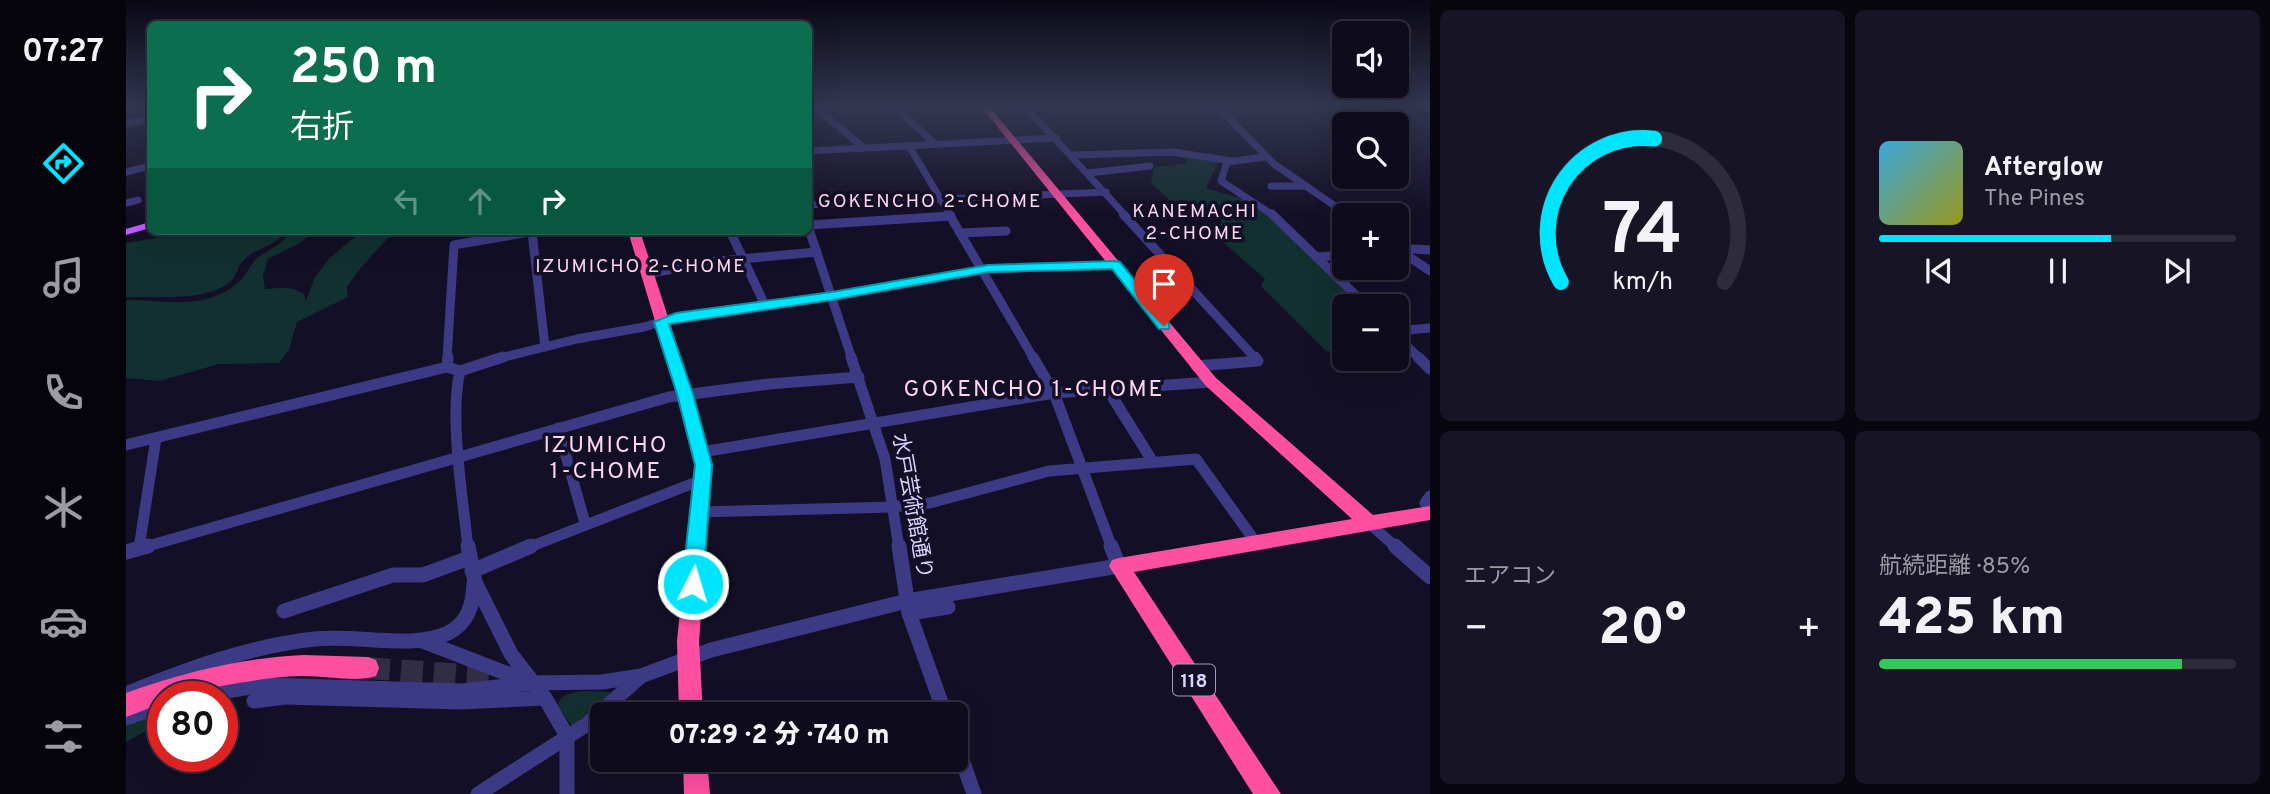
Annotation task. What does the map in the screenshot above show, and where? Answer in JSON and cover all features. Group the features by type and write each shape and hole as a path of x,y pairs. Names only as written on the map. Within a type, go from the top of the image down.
{"highway":[{"path":"1015,142 1196,366 1371,525"},
{"path":"635,235 702,452 704,479 688,658 690,702"},
{"path":"1119,566 1371,525 1425,513"},
{"name":"118","path":"1119,566 1268,794"},
{"path":"126,705 192,681 260,667 318,663 369,668"},
{"path":"696,772 697,794"}],"main road":[{"path":"126,232 147,226"}],"street":[{"path":"857,142 864,148"},
{"path":"933,142 936,145"},
{"path":"812,151 993,142"},
{"path":"1060,142 1258,361 1196,366"},
{"path":"1251,142 1265,157 1332,204"},
{"path":"238,689 263,685 462,691 532,683 582,684 641,676 688,658 908,607 1119,566 1054,393 909,146"},
{"path":"1072,155 1176,152 1211,155 1233,161"},
{"path":"1265,157 1227,162 1221,181 1269,211 1355,294"},
{"path":"1088,173 1150,166"},
{"path":"126,172 147,167"},
{"path":"1271,186 1306,186"},
{"path":"812,205 1106,192"},
{"path":"126,203 138,200"},
{"path":"812,226 951,216"},
{"path":"960,233 1006,231"},
{"path":"447,367 454,245 510,235"},
{"path":"533,235 545,347"},
{"path":"732,235 765,305"},
{"name":"水戸芸術館通り","path":"811,235 885,459 908,607 941,702"},
{"path":"1409,250 1430,250"},
{"path":"647,274 817,251"},
{"path":"1316,257 1332,256"},
{"path":"1409,257 1430,271"},
{"path":"126,445 447,367 460,371 472,365 676,317 832,296 981,270 1115,265"},
{"path":"1409,331 1430,328"},
{"path":"1409,347 1430,369"},
{"path":"126,694 190,668 254,648 341,636 437,638 461,625 472,608 472,570 459,457 457,384 460,371"},
{"path":"126,552 685,394 859,377"},
{"path":"702,452 873,421 1054,393 1211,382"},
{"path":"1108,390 1153,461"},
{"path":"558,428 585,523"},
{"path":"139,548 156,438"},
{"path":"700,512 892,507 930,503 1016,478 1083,467 1196,458 1257,544"},
{"path":"284,611 393,575 472,570 585,523 704,479"},
{"path":"1425,513 1425,503 1430,496"},
{"path":"1371,525 1430,576"},
{"path":"472,570 506,645 545,698 567,736 567,794"},
{"path":"908,607 948,607"},
{"path":"417,639 532,683"},
{"path":"478,794 567,736 625,694 641,676"},
{"path":"254,701 285,697 460,702 545,698"},
{"path":"126,718 147,711"},
{"path":"966,772 974,794"}],"green space":[{"path":"1162,151 1219,160 1206,188 1243,199 1284,227 1332,276 1332,280 1336,280 1350,294 1332,294 1332,352 1326,351 1261,286 1265,279 1224,243 1220,213 1175,205 1151,183 1154,167 1186,164 1185,158"},
{"path":"174,235 282,235 246,258 233,279 221,288 182,296 126,297 126,243"},
{"path":"309,235 300,243 268,259 263,276 265,289 294,289 304,294 306,301 315,277 329,259 350,241 359,235 390,235 352,279 347,287 348,297 297,322 289,350 279,363 219,364 159,381 126,378 126,300 186,302 214,297 241,280 257,258 288,236"},
{"path":"619,692 605,702 590,702 590,713 572,726 558,706 561,699 574,693"},
{"path":"147,717 147,731 126,742 126,724"}],"tunnel":[{"path":"368,668 517,679"}],"district":[{"name":"GOKENCHO 2-CHOME","path":"930,200"},
{"name":"KANEMACHI 2-CHOME","path":"1195,221"},
{"name":"IZUMICHO 2-CHOME","path":"641,265"},
{"name":"GOKENCHO 1-CHOME","path":"1034,388"},
{"name":"IZUMICHO 1-CHOME","path":"606,457"}],"route":[{"path":"693,584 704,465 685,394 661,322 676,317 832,296 988,269 1115,265 1164,326"}]}
